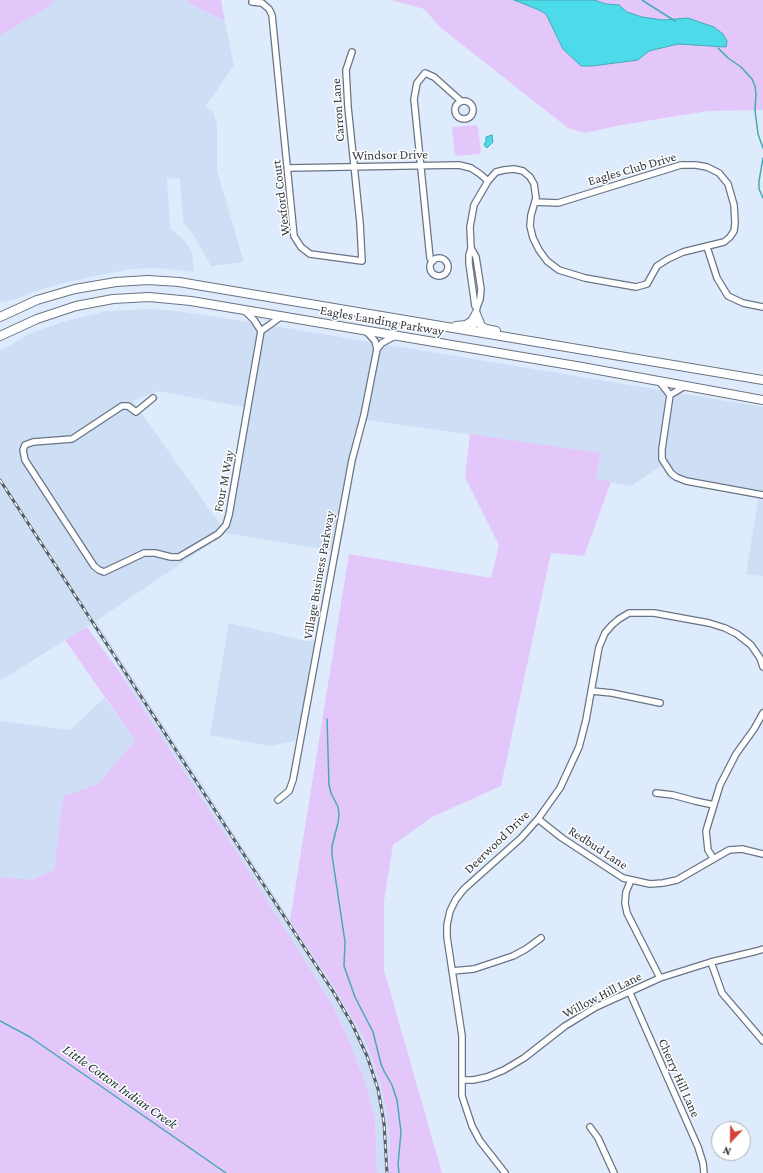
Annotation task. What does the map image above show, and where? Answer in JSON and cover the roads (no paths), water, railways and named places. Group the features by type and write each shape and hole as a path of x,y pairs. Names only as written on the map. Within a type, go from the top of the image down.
{"main road":[{"name":"Eagles Landing Parkway","path":"0,317 37,300 76,289 116,282 148,280 190,284 763,380"},
{"name":"Eagles Landing Parkway","path":"0,336 37,319 76,306 113,299 149,297 191,301 282,316 763,399"},
{"path":"444,327 466,325 472,321 477,309"},
{"path":"477,309 481,326 486,329 538,338 565,347"}],"street":[{"name":"Wexford Court","path":"252,2 262,3 269,9 272,15 294,236 301,247 310,254 362,261 354,167"},
{"name":"Carron Lane","path":"352,52 346,70 354,167"},
{"path":"433,261 430,258 414,99 417,83 425,73 434,76 461,102"},
{"name":"Windsor Drive","path":"288,168 459,165 471,168 488,181"},
{"name":"Eagles Club Drive","path":"681,165 696,165 707,167 719,173 728,184 734,205 734,231 724,242 683,252 668,259 657,266 647,284 636,287 585,278 560,270 547,261 533,238 530,226 530,214 535,202 558,202 681,165"},
{"path":"477,309 475,306 469,263 471,248 470,227 472,213 478,197 488,181 496,172 514,169 523,171 530,177 534,184 535,202"},
{"path":"707,247 717,278 728,296 743,303 763,307"},
{"path":"471,248 476,257 480,279 476,287 477,309 473,332"},
{"path":"244,310 254,320 261,331 282,316"},
{"path":"364,330 375,341 377,348"},
{"name":"Four M Way","path":"153,398 136,412 128,406 122,406 72,438 33,442 25,445 23,450 25,460 94,566 104,572 144,553 155,553 170,557 179,557 218,534 226,525 261,331"},
{"path":"377,348 382,342 396,335"},
{"name":"Village Business Parkway","path":"278,800 289,792 293,780 352,460 364,415 377,348"},
{"path":"659,381 670,395 662,449 662,459 671,473 686,481 763,495"},
{"path":"670,395 685,386"},
{"name":"Deerwood Drive","path":"505,1173 480,1141 472,1126 462,1096 462,1036 447,937 447,925 450,911 456,899 464,888 521,838 538,819 560,788 579,747 592,691 599,647 606,633 619,619 630,613 654,613 709,623 725,628 737,634 751,645 760,658 763,667"},
{"path":"592,691 612,693 660,703"},
{"path":"713,858 708,850 706,832 720,785 732,760 754,729 763,713"},
{"path":"656,793 673,795 714,804"},
{"name":"Redbud Lane","path":"538,819 585,854 623,878 650,884 674,880 729,850 742,849 763,854"},
{"path":"630,880 626,892 625,903 627,913 660,978"},
{"path":"452,971 474,969 513,956 542,938"},
{"name":"Willow Hill Lane","path":"462,1080 473,1080 487,1077 504,1070 524,1058 564,1026 596,1007 660,978 711,962 763,949"},
{"path":"711,962 722,993 763,1041"},
{"name":"Cherry Hill Lane","path":"630,992 698,1147 703,1163 704,1173"},
{"path":"590,1127 598,1138 614,1173"}],"water":[{"path":"514,0 594,0 606,4 619,5 627,12 642,17 663,20 688,18 714,27 723,34 727,41 726,47 678,44 649,51 638,60 581,66 563,49 546,14"},
{"path":"492,135 493,142 487,148 484,145 486,137"}],"waterway":[{"path":"642,0 675,21"},
{"path":"718,48 728,58 741,67 752,79 756,94 755,110 758,134 763,148"},
{"path":"763,158 759,181 759,189 763,198"},
{"path":"327,719 329,785 338,807 339,815 332,846 332,855 345,942 344,966 355,997 373,1032 381,1064 392,1085 397,1100 401,1132 398,1164 399,1173"},
{"name":"Little Cotton Indian Creek","path":"0,1021 30,1037 226,1173"}],"railway":[{"path":"0,480 334,993 352,1024 367,1056 378,1089 384,1123 387,1173"}]}
